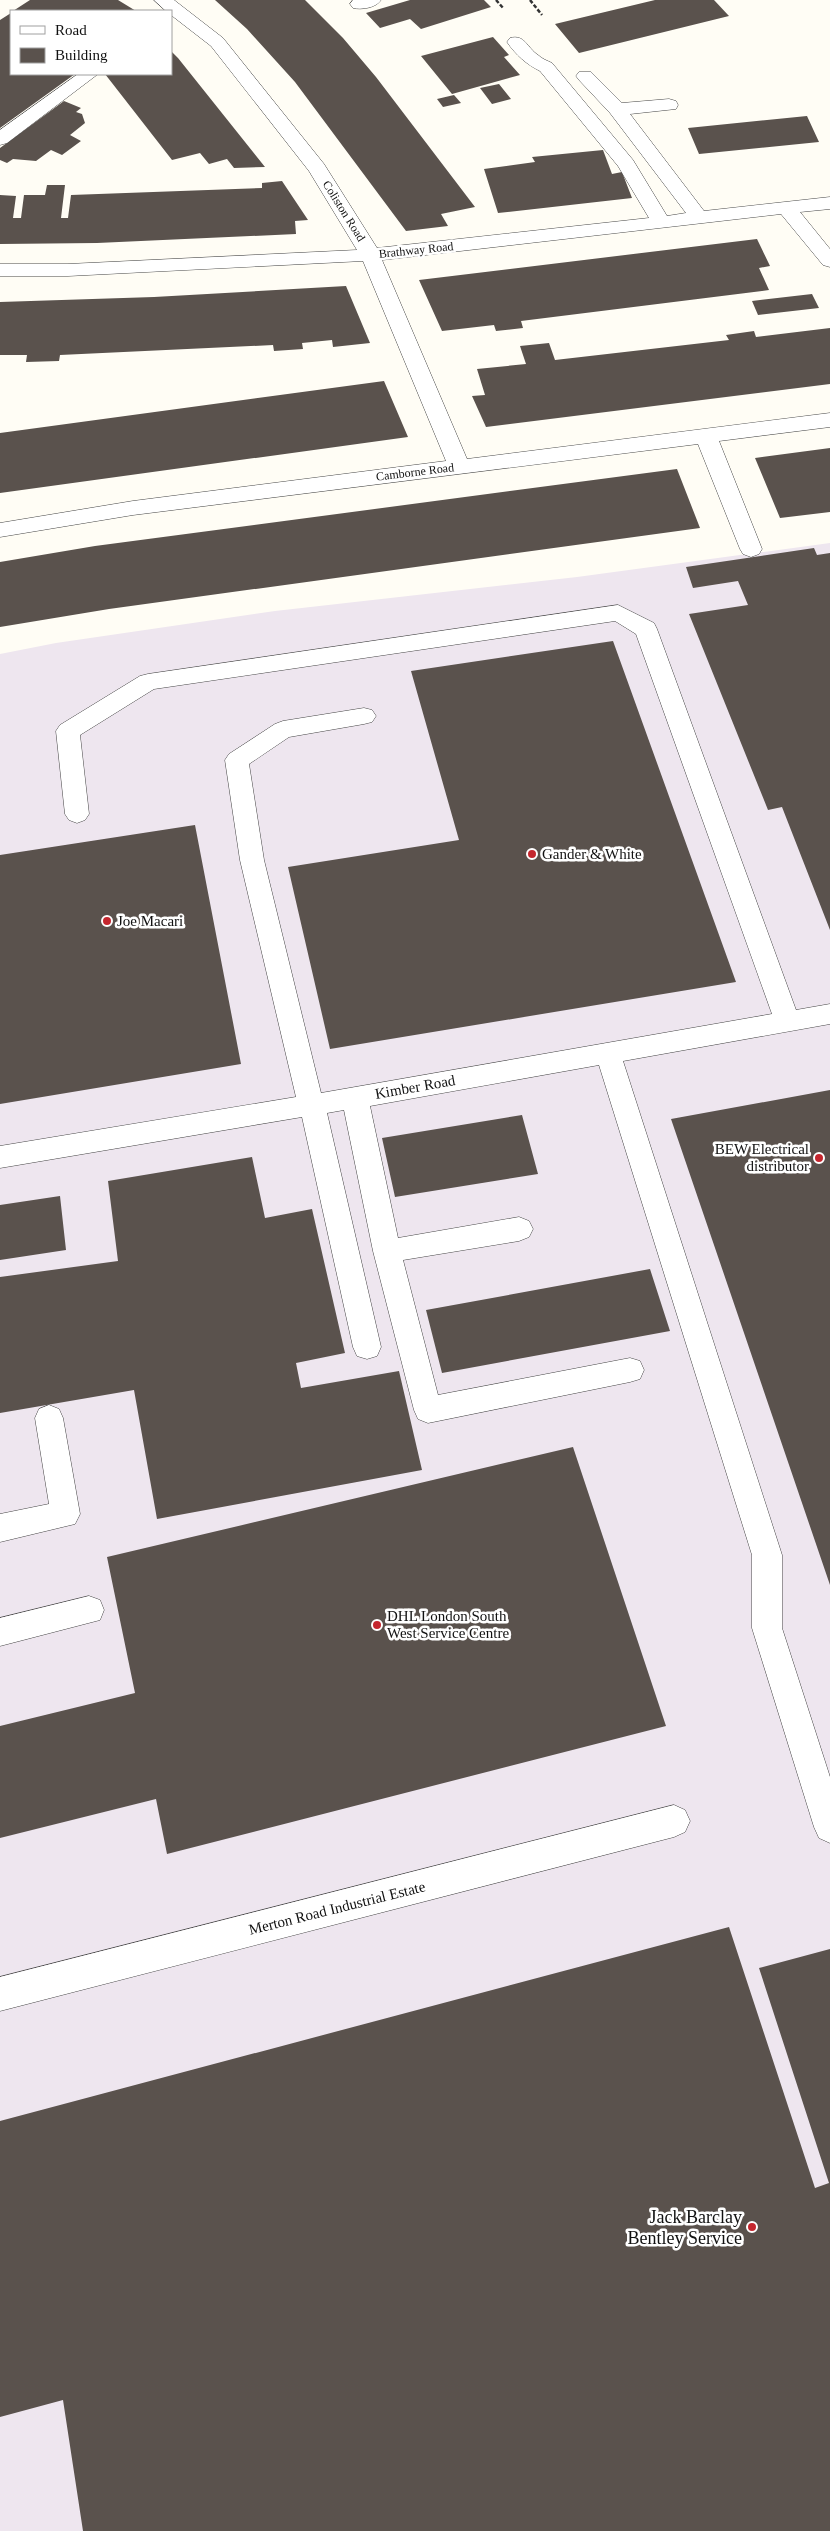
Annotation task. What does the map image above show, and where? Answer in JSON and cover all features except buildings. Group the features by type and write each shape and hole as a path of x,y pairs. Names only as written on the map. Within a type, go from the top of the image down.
{"street":[{"name":"Coliston Road","path":"169,7 217,42 317,168 370,256 414,356 458,466"},
{"path":"516,42 531,59 546,67 626,164 662,223"},
{"path":"0,140 88,75"},
{"path":"585,76 618,110 700,219"},
{"path":"618,110 669,104"},
{"name":"Brathway Road","path":"0,270 68,270 370,256 830,204"},
{"path":"788,209 795,222 830,261"},
{"name":"Camborne Road","path":"0,530 133,508 830,420"},
{"path":"706,436 751,549"},
{"path":"77,814 68,731 148,682 618,613 646,629 788,1022"},
{"path":"364,716 283,730 237,760 252,860 298,1055 312,1105 367,1347"},
{"name":"Kimber Road","path":"0,1157 355,1098 830,1014"},
{"path":"608,1054 767,1554 767,1628 830,1827"},
{"path":"355,1098 386,1252 428,1410 630,1370"},
{"path":"386,1252 519,1229"},
{"path":"0,1528 65,1514 49,1418"},
{"path":"0,1632 89,1610"},
{"name":"Merton Road Industrial Estate","path":"0,1994 674,1822"}],"path":[{"path":"496,0 504,9"}],"shaded area":[{"path":"830,543 830,2531 0,2531 0,654 56,643 275,611 577,577"}],"place":[{"name":"Gander & White","path":"532,854"},
{"name":"Joe Macari","path":"107,921"},
{"name":"BEW Electrical distributor","path":"819,1158"},
{"name":"DHL London South West Service Centre","path":"377,1625"},
{"name":"Jack Barclay Bentley Service","path":"752,2227"}]}
